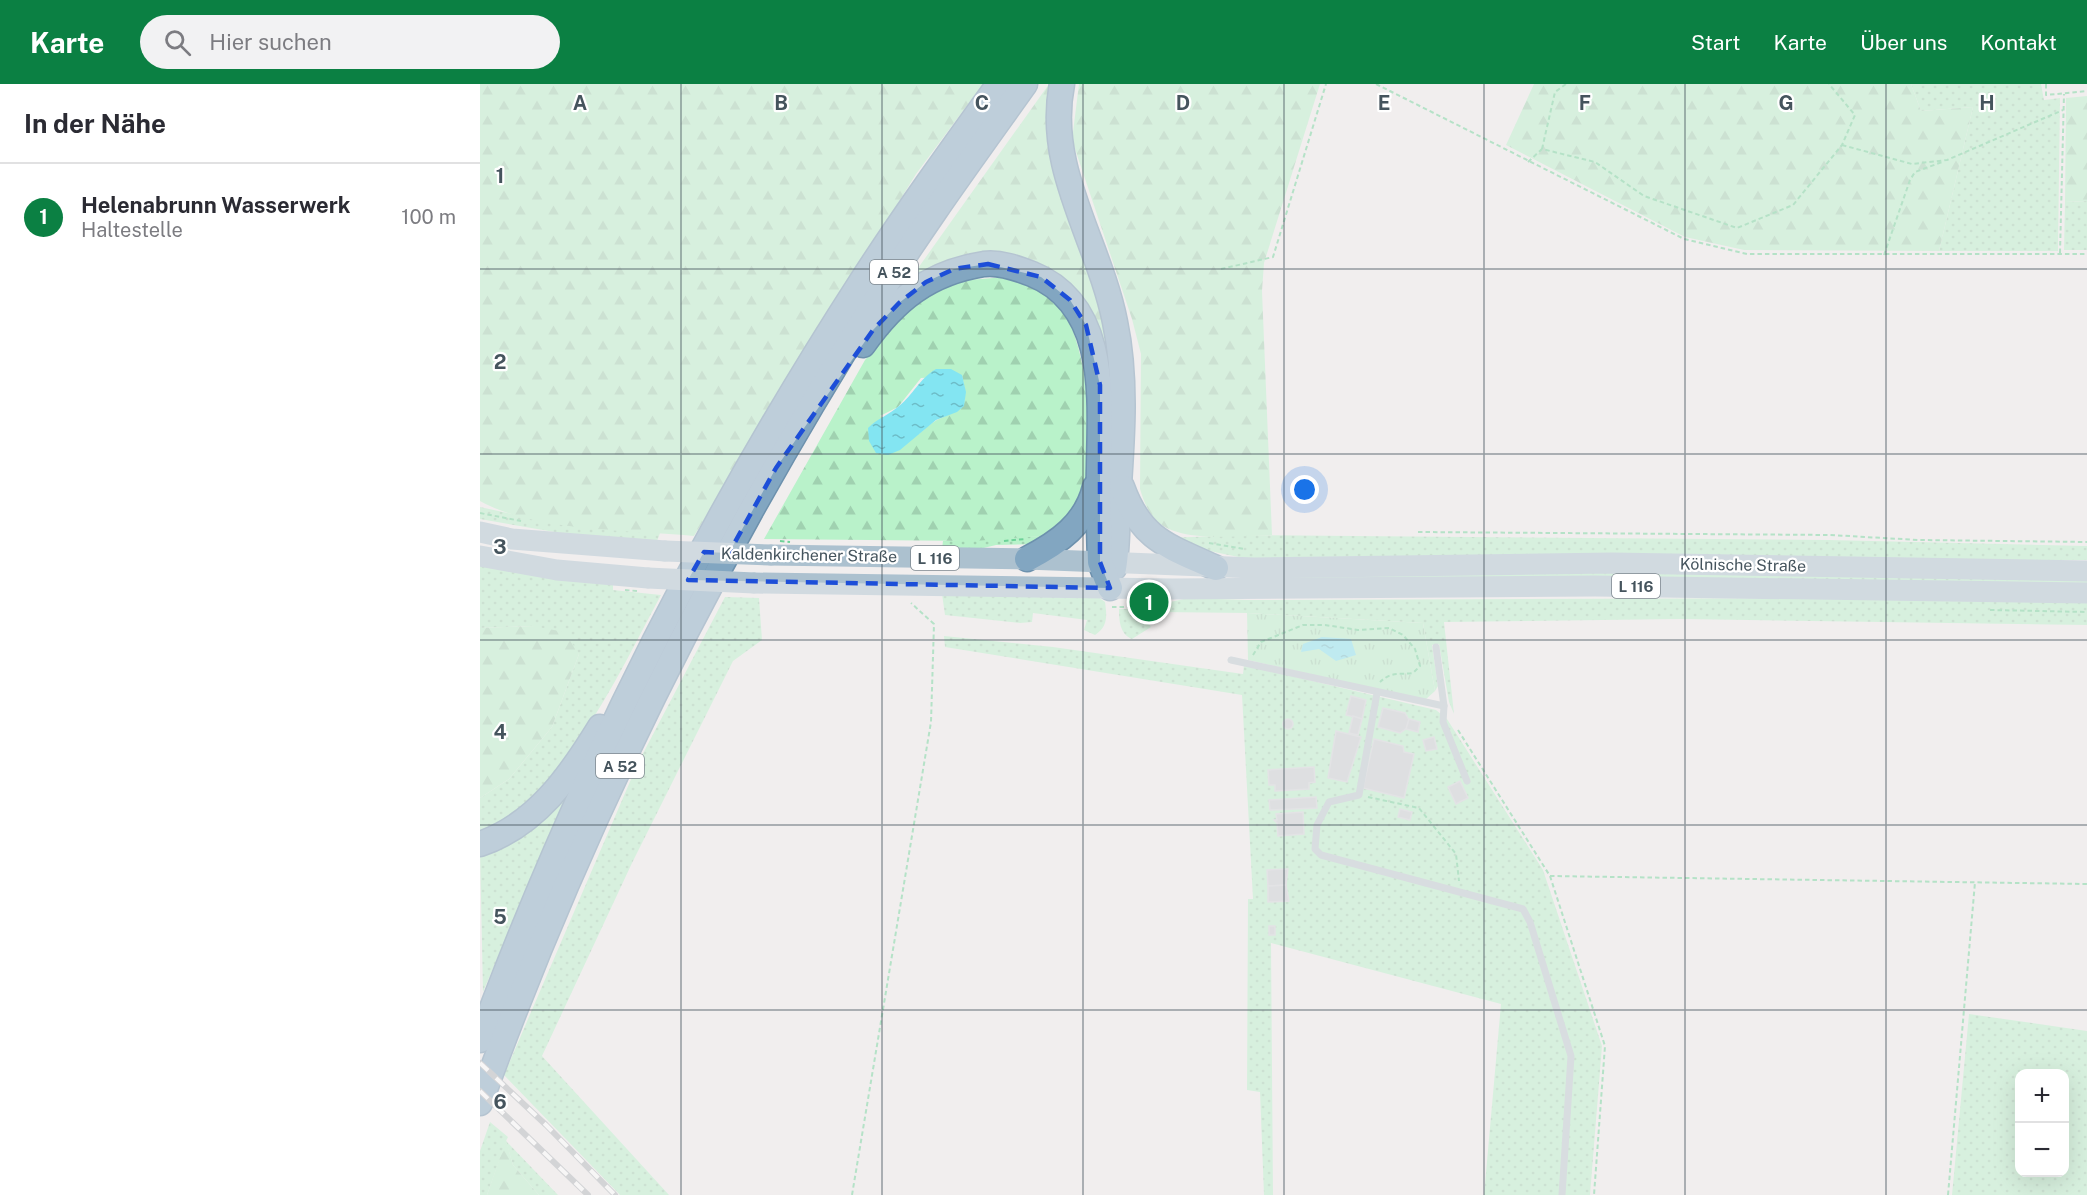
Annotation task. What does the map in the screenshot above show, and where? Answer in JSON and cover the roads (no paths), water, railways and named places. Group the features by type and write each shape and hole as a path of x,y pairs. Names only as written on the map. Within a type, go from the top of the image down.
{"highway":[{"name":"A 52","path":"480,1040 508,964 611,731 675,605 747,474 855,291 999,84"},
{"name":"A 52","path":"480,1103 549,924 623,758 682,641 776,468 874,303 1025,84"},
{"path":"1062,84 1057,106 1062,163 1115,321 1120,355 1109,471 1107,563 1111,598"},
{"path":"776,468 873,330 899,303 926,282 954,269 988,264 1015,267 1049,282 1070,300 1086,325 1095,354 1100,385 1109,471 1122,488 1144,528 1168,545 1216,568"},
{"path":"1027,559 1056,544 1083,515 1109,471"},
{"path":"480,844 496,838 531,816 563,782 675,605"}],"main road":[{"name":"Kaldenkirchener Straße","path":"480,532 512,540 665,551 1027,559 1216,568 1248,578"},
{"name":"Kaldenkirchener Straße","path":"480,556 557,570 648,578 1111,598 1248,578"},
{"name":"Kölnische Straße","path":"1248,578 1634,563 2087,571"},
{"name":"Kölnische Straße","path":"1248,578 2087,593"}],"lane":[{"path":"1436,647 1444,706 1443,722 1467,781"},
{"path":"1231,660 1444,706"},
{"path":"1377,693 1359,795 1329,802 1317,825 1315,849 1321,855 1523,909 1530,922 1571,1056 1562,1195"}],"water":[{"path":"936,369 951,369 962,375 966,392 964,406 957,412 936,420 900,450 888,455 876,453 869,441 868,428 899,406"},
{"path":"1322,637 1351,639 1356,655 1336,661 1319,649 1301,652 1303,644"}],"railway":[{"path":"480,1063 546,1125 615,1195"},
{"path":"480,1091 588,1195"}],"place":[{"name":"Helenabrunn Wasserwerk","path":"1149,602"}]}
